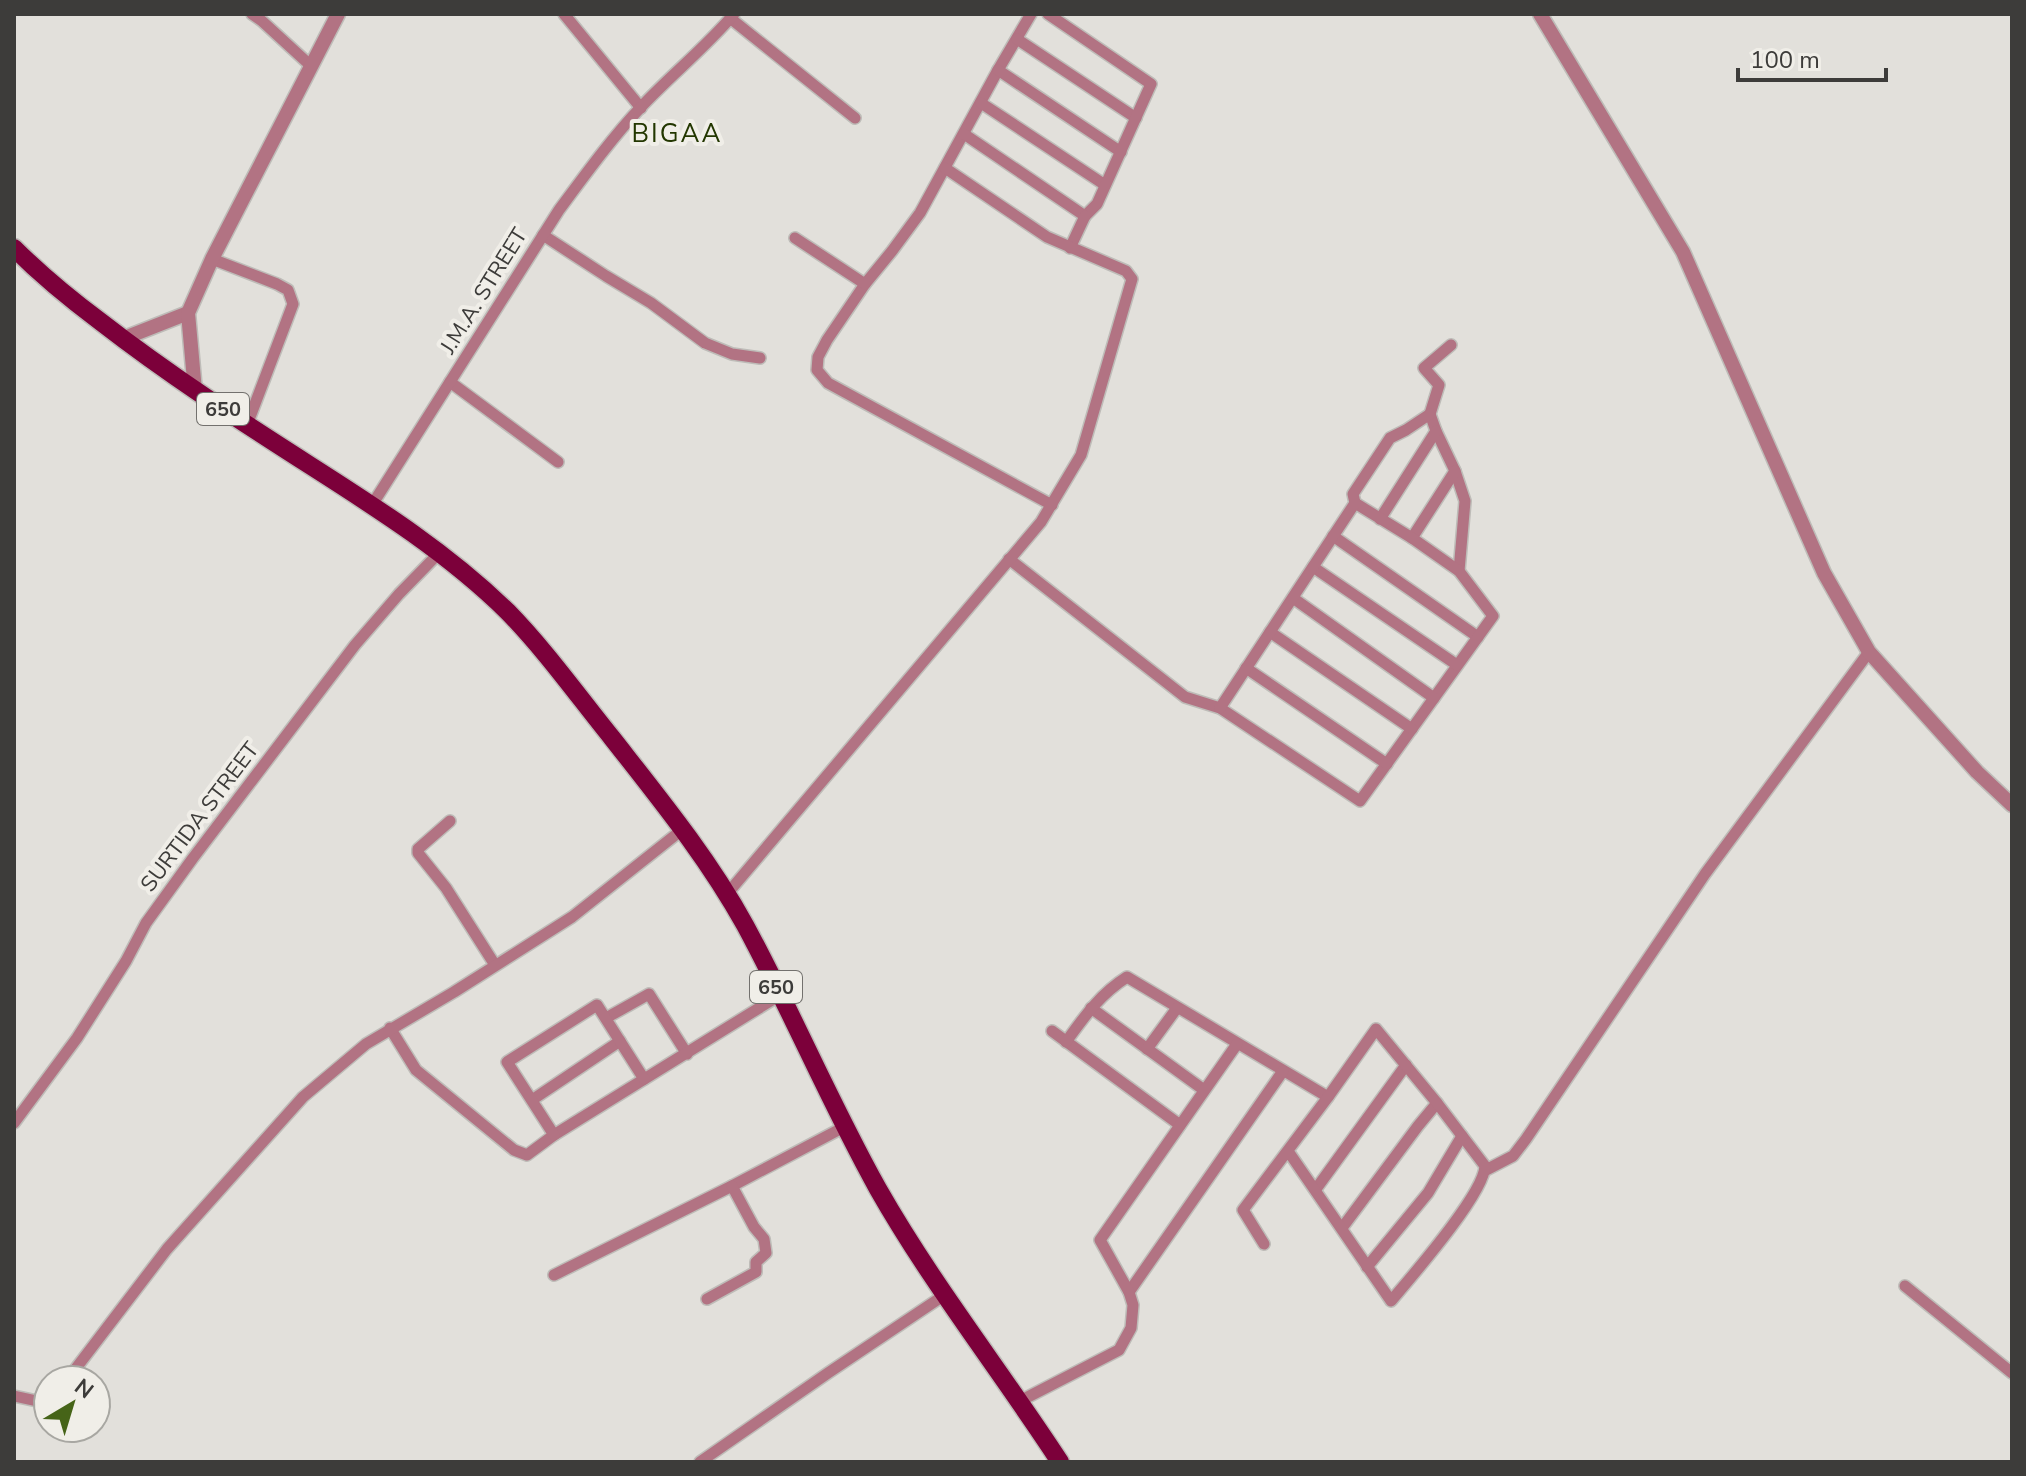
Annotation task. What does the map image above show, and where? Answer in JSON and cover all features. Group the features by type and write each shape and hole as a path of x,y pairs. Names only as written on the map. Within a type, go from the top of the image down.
{"main road":[{"name":"650","path":"14,248 48,281 122,339 195,391 440,552 522,627 683,829 727,894 759,951 876,1185 907,1238 1060,1462"}],"street":[{"path":"252,14 311,66"},
{"path":"195,391 188,313 212,259 338,14"},
{"path":"564,14 641,108"},
{"path":"1031,14 920,213 865,284 827,340 818,357 817,370 828,383 1052,505"},
{"path":"1048,14 1151,84 1097,204 1085,216 1070,248"},
{"path":"1540,14 1683,252 1824,573 1869,652 1977,772 2012,805"},
{"path":"732,16 855,118"},
{"name":"J.M.A. STREET","path":"372,505 543,235 584,176 641,108 732,16"},
{"path":"1017,39 1136,118"},
{"path":"998,70 1121,152"},
{"path":"981,103 1105,185"},
{"path":"964,134 1085,216"},
{"path":"727,894 1041,522 1081,455 1132,279 1126,271 1047,237 945,168"},
{"path":"543,235 651,303 705,343 732,354 760,358"},
{"path":"795,238 865,284"},
{"path":"212,259 288,290 293,304 247,425"},
{"path":"122,339 188,313"},
{"path":"1451,345 1424,368 1439,385 1430,414 1465,501 1459,571"},
{"path":"450,382 558,462"},
{"path":"1009,559 1185,697 1220,708 1360,801 1493,616 1459,571 1355,503 1353,494 1390,438 1430,414"},
{"path":"1380,519 1436,431"},
{"path":"1412,538 1455,471"},
{"path":"1220,708 1355,503"},
{"path":"1333,536 1478,637"},
{"name":"SURTIDA STREET","path":"16,1116 77,1038 126,961 146,923 193,858 355,645 440,552"},
{"path":"1313,567 1457,665"},
{"path":"1293,598 1434,698"},
{"path":"1270,632 1412,729"},
{"path":"1288,1151 1391,1301 1460,1215 1486,1170 1513,1156 1526,1139 1705,874 1869,652"},
{"path":"1246,668 1387,764"},
{"path":"450,821 418,849 418,853 446,888 495,965"},
{"path":"79,1364 167,1249 293,1108 355,1052 572,917 683,829"},
{"path":"1066,1042 1109,988 1127,977 1328,1097"},
{"path":"606,1018 649,994 687,1054"},
{"path":"390,1028 416,1070 514,1150 527,1155 554,1135 780,995"},
{"path":"554,1135 507,1062 597,1005 644,1079"},
{"path":"1091,1008 1204,1090"},
{"path":"1147,1049 1177,1008"},
{"path":"1264,1244 1243,1210 1376,1029 1437,1103 1486,1170"},
{"path":"1052,1031 1180,1125"},
{"path":"532,1100 620,1041"},
{"path":"1020,1401 1119,1350 1131,1328 1133,1305 1100,1240 1237,1044"},
{"path":"1316,1189 1406,1065"},
{"path":"1129,1292 1283,1071"},
{"path":"1342,1228 1437,1103"},
{"path":"554,1275 846,1126"},
{"path":"1367,1267 1428,1193 1462,1136"},
{"path":"707,1299 756,1272 756,1262 766,1253 764,1239 732,1186"},
{"path":"1905,1286 2012,1373"},
{"path":"700,1462 946,1294"}],"district":[{"name":"BIGAA","path":"677,133"}]}
